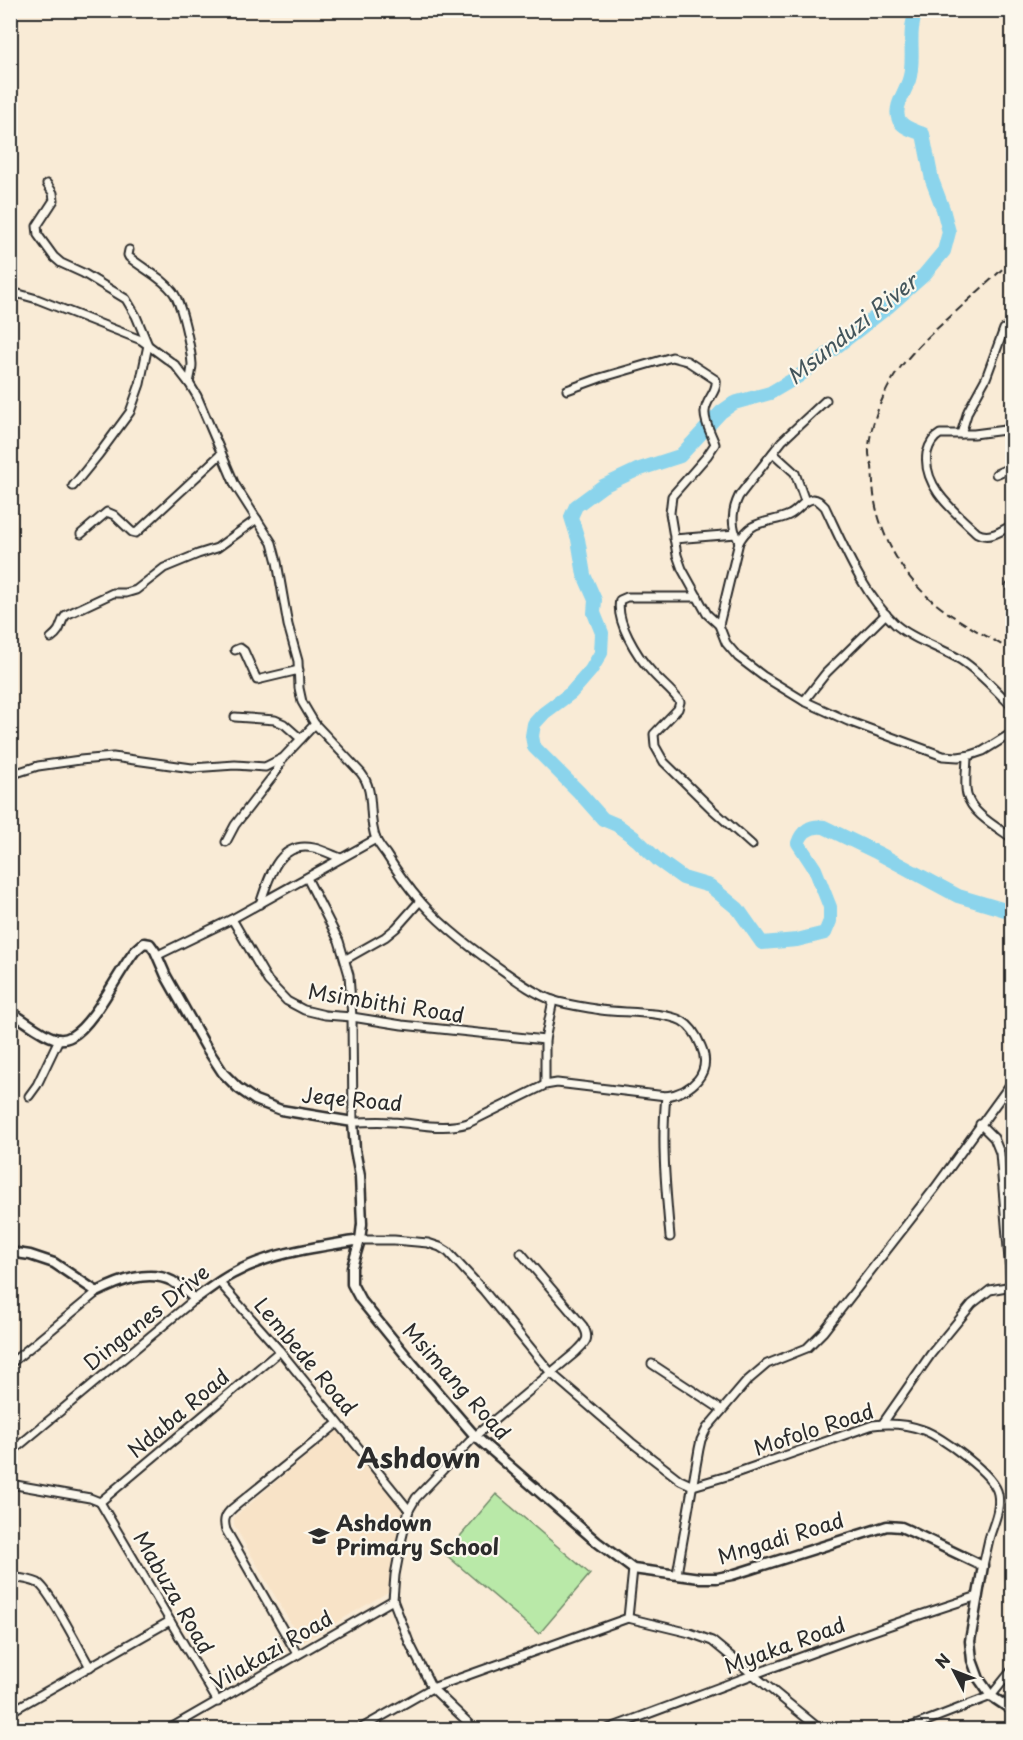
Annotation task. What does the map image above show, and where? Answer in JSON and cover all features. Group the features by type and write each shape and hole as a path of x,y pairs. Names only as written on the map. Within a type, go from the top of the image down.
{"street":[{"path":"47,184 53,193 54,200 37,226 38,235 61,263 126,298 148,345 140,384 130,412 72,486"},
{"path":"129,250 129,257 166,285 178,301 191,362 189,383"},
{"path":"10,295 19,294 37,299 129,334 175,365 189,383 197,396 240,494 267,534 275,553 288,625 298,661 302,702 315,724 367,781 376,839 420,901 482,957 527,987 553,1000 575,1006 657,1015 682,1021 699,1039 705,1067 697,1081 689,1088 666,1096 557,1083 544,1085 545,1040 553,1000"},
{"path":"961,434 968,411 986,378 1004,329"},
{"path":"567,390 620,371 672,357 680,357 716,380 716,387 704,414 715,444 672,496 670,513 677,555 682,569 707,614 719,626 726,643 745,663 804,701 848,721 944,756 967,756 983,751 1012,733"},
{"path":"719,626 737,538 732,522 735,503 787,435 826,400"},
{"path":"1012,413 1010,433 1001,430 940,435 932,442 927,460 932,485 980,535 990,536 1012,525"},
{"path":"773,453 795,473 805,501"},
{"path":"81,534 106,512 112,513 136,533 221,454"},
{"path":"996,474 1012,467"},
{"path":"674,539 737,538 750,528 796,511 805,501 816,500 825,507 853,564 886,614 908,633 964,662 1012,706"},
{"path":"51,638 59,631 66,615 113,593 136,590 164,568 220,546 257,519"},
{"path":"698,597 625,597 620,600 619,608 626,634 639,656 649,670 680,702 678,709 654,734 654,742 661,758 753,845"},
{"path":"804,701 826,673 886,614"},
{"path":"235,650 240,648 244,651 257,680 260,681 299,670"},
{"path":"235,717 275,720 284,724 301,739"},
{"path":"226,842 283,759 315,724"},
{"path":"967,756 966,786 971,805 1012,838"},
{"path":"10,775 38,766 95,758 124,758 177,767 199,768 236,765 266,767 283,759"},
{"path":"10,1012 50,1036 59,1039 71,1037 86,1024 130,957 144,942 148,943 158,955 232,919 376,839"},
{"path":"260,904 276,863 290,851 301,847 314,848 341,858"},
{"path":"307,878 339,941 350,975 353,1122"},
{"path":"346,959 385,937 420,901"},
{"name":"Msimbithi Road","path":"232,919 274,989 294,1006 339,1017 545,1040"},
{"name":"Jeqe Road","path":"158,955 166,976 223,1073 255,1100 281,1110 353,1122 455,1126 468,1123 544,1085"},
{"path":"29,1096 37,1085 59,1039"},
{"path":"677,1574 701,1440 707,1428 759,1370 767,1364 807,1348 824,1332 1012,1082"},
{"path":"666,1096 663,1149 670,1237"},
{"name":"Msimang Road","path":"353,1122 362,1205 360,1240 352,1267 354,1290 412,1363 476,1436 597,1542 633,1569"},
{"path":"980,1124 994,1138 1000,1153 1012,1296"},
{"path":"360,1240 415,1241 440,1247 462,1267 551,1373 631,1442 680,1480 693,1486"},
{"name":"Dinganes Drive","path":"10,1453 195,1299 219,1282 241,1269 279,1256 360,1240"},
{"path":"10,1252 30,1255 63,1267 97,1292"},
{"path":"476,1730 432,1688 409,1642 393,1600 395,1575 410,1510 416,1498 476,1436 586,1341 587,1333 573,1314 521,1253"},
{"path":"10,1364 97,1292 130,1280 152,1276 171,1281 195,1299"},
{"name":"Lembede Road","path":"219,1282 280,1351 410,1510"},
{"path":"883,1424 931,1354 972,1304 990,1290 1012,1286"},
{"name":"Ndaba Road","path":"100,1502 280,1351"},
{"path":"652,1364 722,1410"},
{"path":"297,1654 224,1523 233,1508 338,1423"},
{"name":"Mofolo Road","path":"693,1486 873,1425 883,1424 921,1429 941,1439 988,1477 997,1489 998,1510 983,1566"},
{"path":"10,1484 90,1498 100,1502"},
{"name":"Mabuza Road","path":"100,1502 218,1702"},
{"name":"Mngadi Road","path":"633,1569 717,1578 886,1526 901,1527 983,1566"},
{"path":"983,1566 970,1652 975,1671 991,1696 1012,1710"},
{"path":"628,1618 633,1569"},
{"path":"10,1577 41,1585 90,1667"},
{"name":"Myaka Road","path":"605,1730 754,1674 978,1596"},
{"name":"Vilakazi Road","path":"167,1730 393,1600"},
{"path":"358,1730 432,1688 628,1618 690,1633 712,1641 821,1730"},
{"path":"10,1712 170,1621"},
{"path":"903,1730 991,1696 1012,1670"}],"shaded area":[{"name":"Ashdown Primary School","path":"339,1429 406,1510 394,1548 388,1592 302,1643 234,1525 234,1517"}],"green space":[{"path":"496,1494 590,1574 539,1634 445,1554"}],"waterway":[{"name":"Msunduzi River","path":"917,10 911,36 911,71 897,110 899,120 903,125 923,134 932,180 949,232 944,251 924,275 888,307 799,376 770,393 734,403 721,412 680,456 637,470 603,486 576,506 571,517 578,539 584,575 595,600 594,613 602,633 601,653 591,670 571,693 544,713 534,724 532,736 534,747 603,819 617,825 636,839 658,860 683,878 710,886 738,909 762,943 797,940 825,933 830,921 830,907 815,869 798,843 805,832 815,827 824,827 878,853 958,896 1012,912"}],"railway":[{"path":"1012,260 924,340 900,368 878,408 869,443 879,520 902,567 937,605 1012,651"}],"place":[{"name":"Ashdown Primary School","path":"319,1536"}],"district":[{"name":"Ashdown","path":"419,1459"}]}
